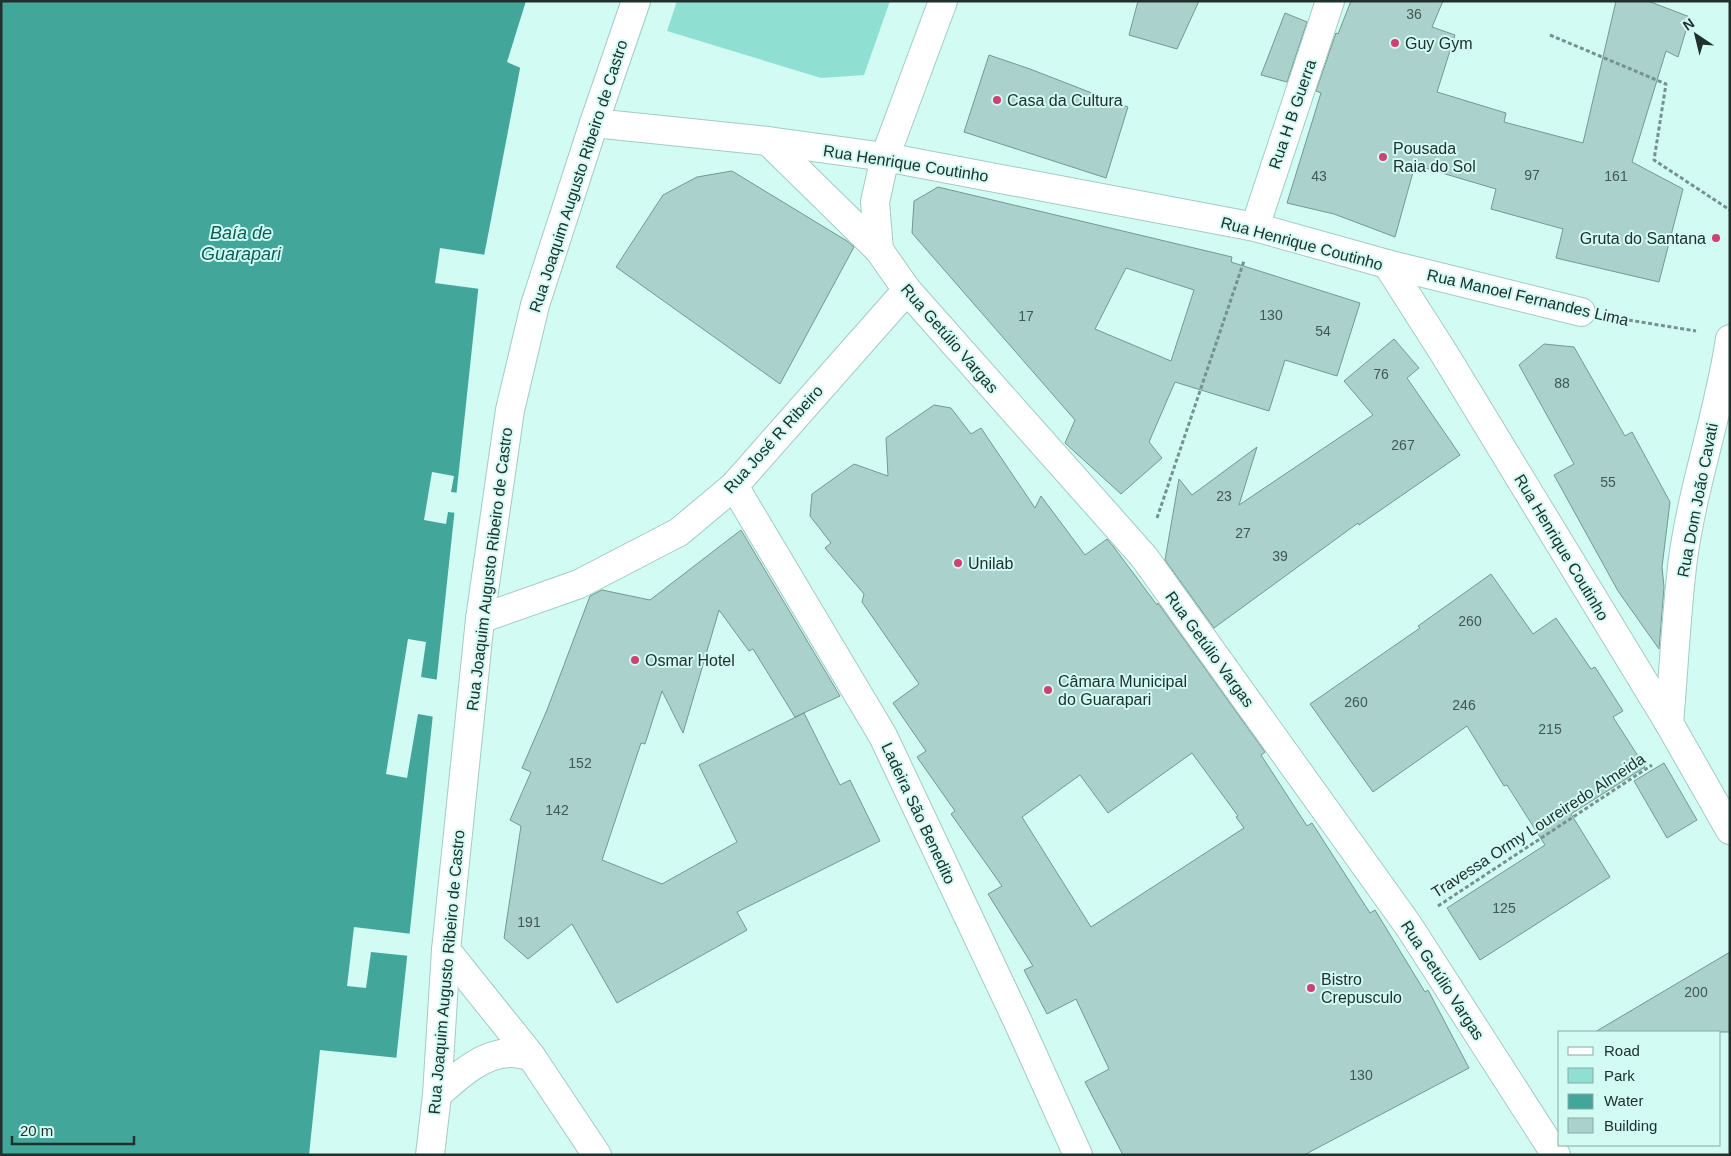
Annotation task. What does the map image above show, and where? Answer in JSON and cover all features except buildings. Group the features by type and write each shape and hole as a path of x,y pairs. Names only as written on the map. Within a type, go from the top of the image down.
{"street":[{"name":"Rua Joaquim Augusto Ribeiro de Castro","path":"430,1155 437,1095 446,950 480,619 510,410 538,296 636,1"},
{"path":"879,250 875,202 885,157 943,1"},
{"name":"Rua H B Guerra","path":"1255,227 1330,1"},
{"name":"Rua Henrique Coutinho","path":"594,124 768,142 885,157 1255,227 1387,264 1445,355 1676,734 1730,830"},
{"name":"Rua Getúlio Vargas","path":"768,142 879,250 907,290 1144,557 1408,925 1556,1155"},
{"name":"Rua Manoel Fernandes Lima","path":"1387,264 1581,312"},
{"name":"Rua José R Ribeiro","path":"480,619 579,584 679,532 734,486 907,290"},
{"name":"Rua Dom João Cavati","path":"1676,734 1683,559 1703,456 1726,366 1730,339"},
{"name":"Ladeira São Benedito","path":"734,486 883,736 1018,1022 1078,1155"},
{"path":"446,950 531,1056 591,1144"},
{"path":"437,1095 472,1066 490,1057 510,1053 531,1056"}],"path":[{"path":"1550,35 1666,84 1654,160 1730,210"},
{"path":"1144,557 1255,227"},
{"name":"Rua Manoel Fernandes Lima","path":"1581,312 1702,332"},
{"name":"Travessa Ormy Loureiredo Almeida","path":"1408,925 1676,734"}],"green space":[{"path":"677,1 890,1 864,75 821,78 667,31"}],"water":[{"name":"Baía de Guarapari","path":"1,1 533,1 479,282 394,1080 332,1075 326,1155 1,1155"}],"pier":[{"path":"526,1 536,1 523,69 507,62"},
{"path":"440,248 486,255 480,289 435,283"},
{"path":"432,472 454,476 451,492 459,493 457,513 448,512 446,524 424,520"},
{"path":"408,639 426,642 421,677 439,680 435,717 418,714 407,778 386,774"},
{"path":"354,927 412,934 410,956 371,952 366,988 347,986"},
{"path":"320,1050 399,1058 397,1081 395,1083 335,1077 328,1155 309,1155"}],"place":[{"name":"Guy Gym","path":"1395,43"},
{"name":"Casa da Cultura","path":"997,100"},
{"name":"Pousada Raia do Sol","path":"1383,157"},
{"name":"Gruta do Santana","path":"1716,238"},
{"name":"Unilab","path":"958,563"},
{"name":"Osmar Hotel","path":"635,660"},
{"name":"Câmara Municipal do Guarapari","path":"1048,690"},
{"name":"Bistro Crepusculo","path":"1311,988"}]}
